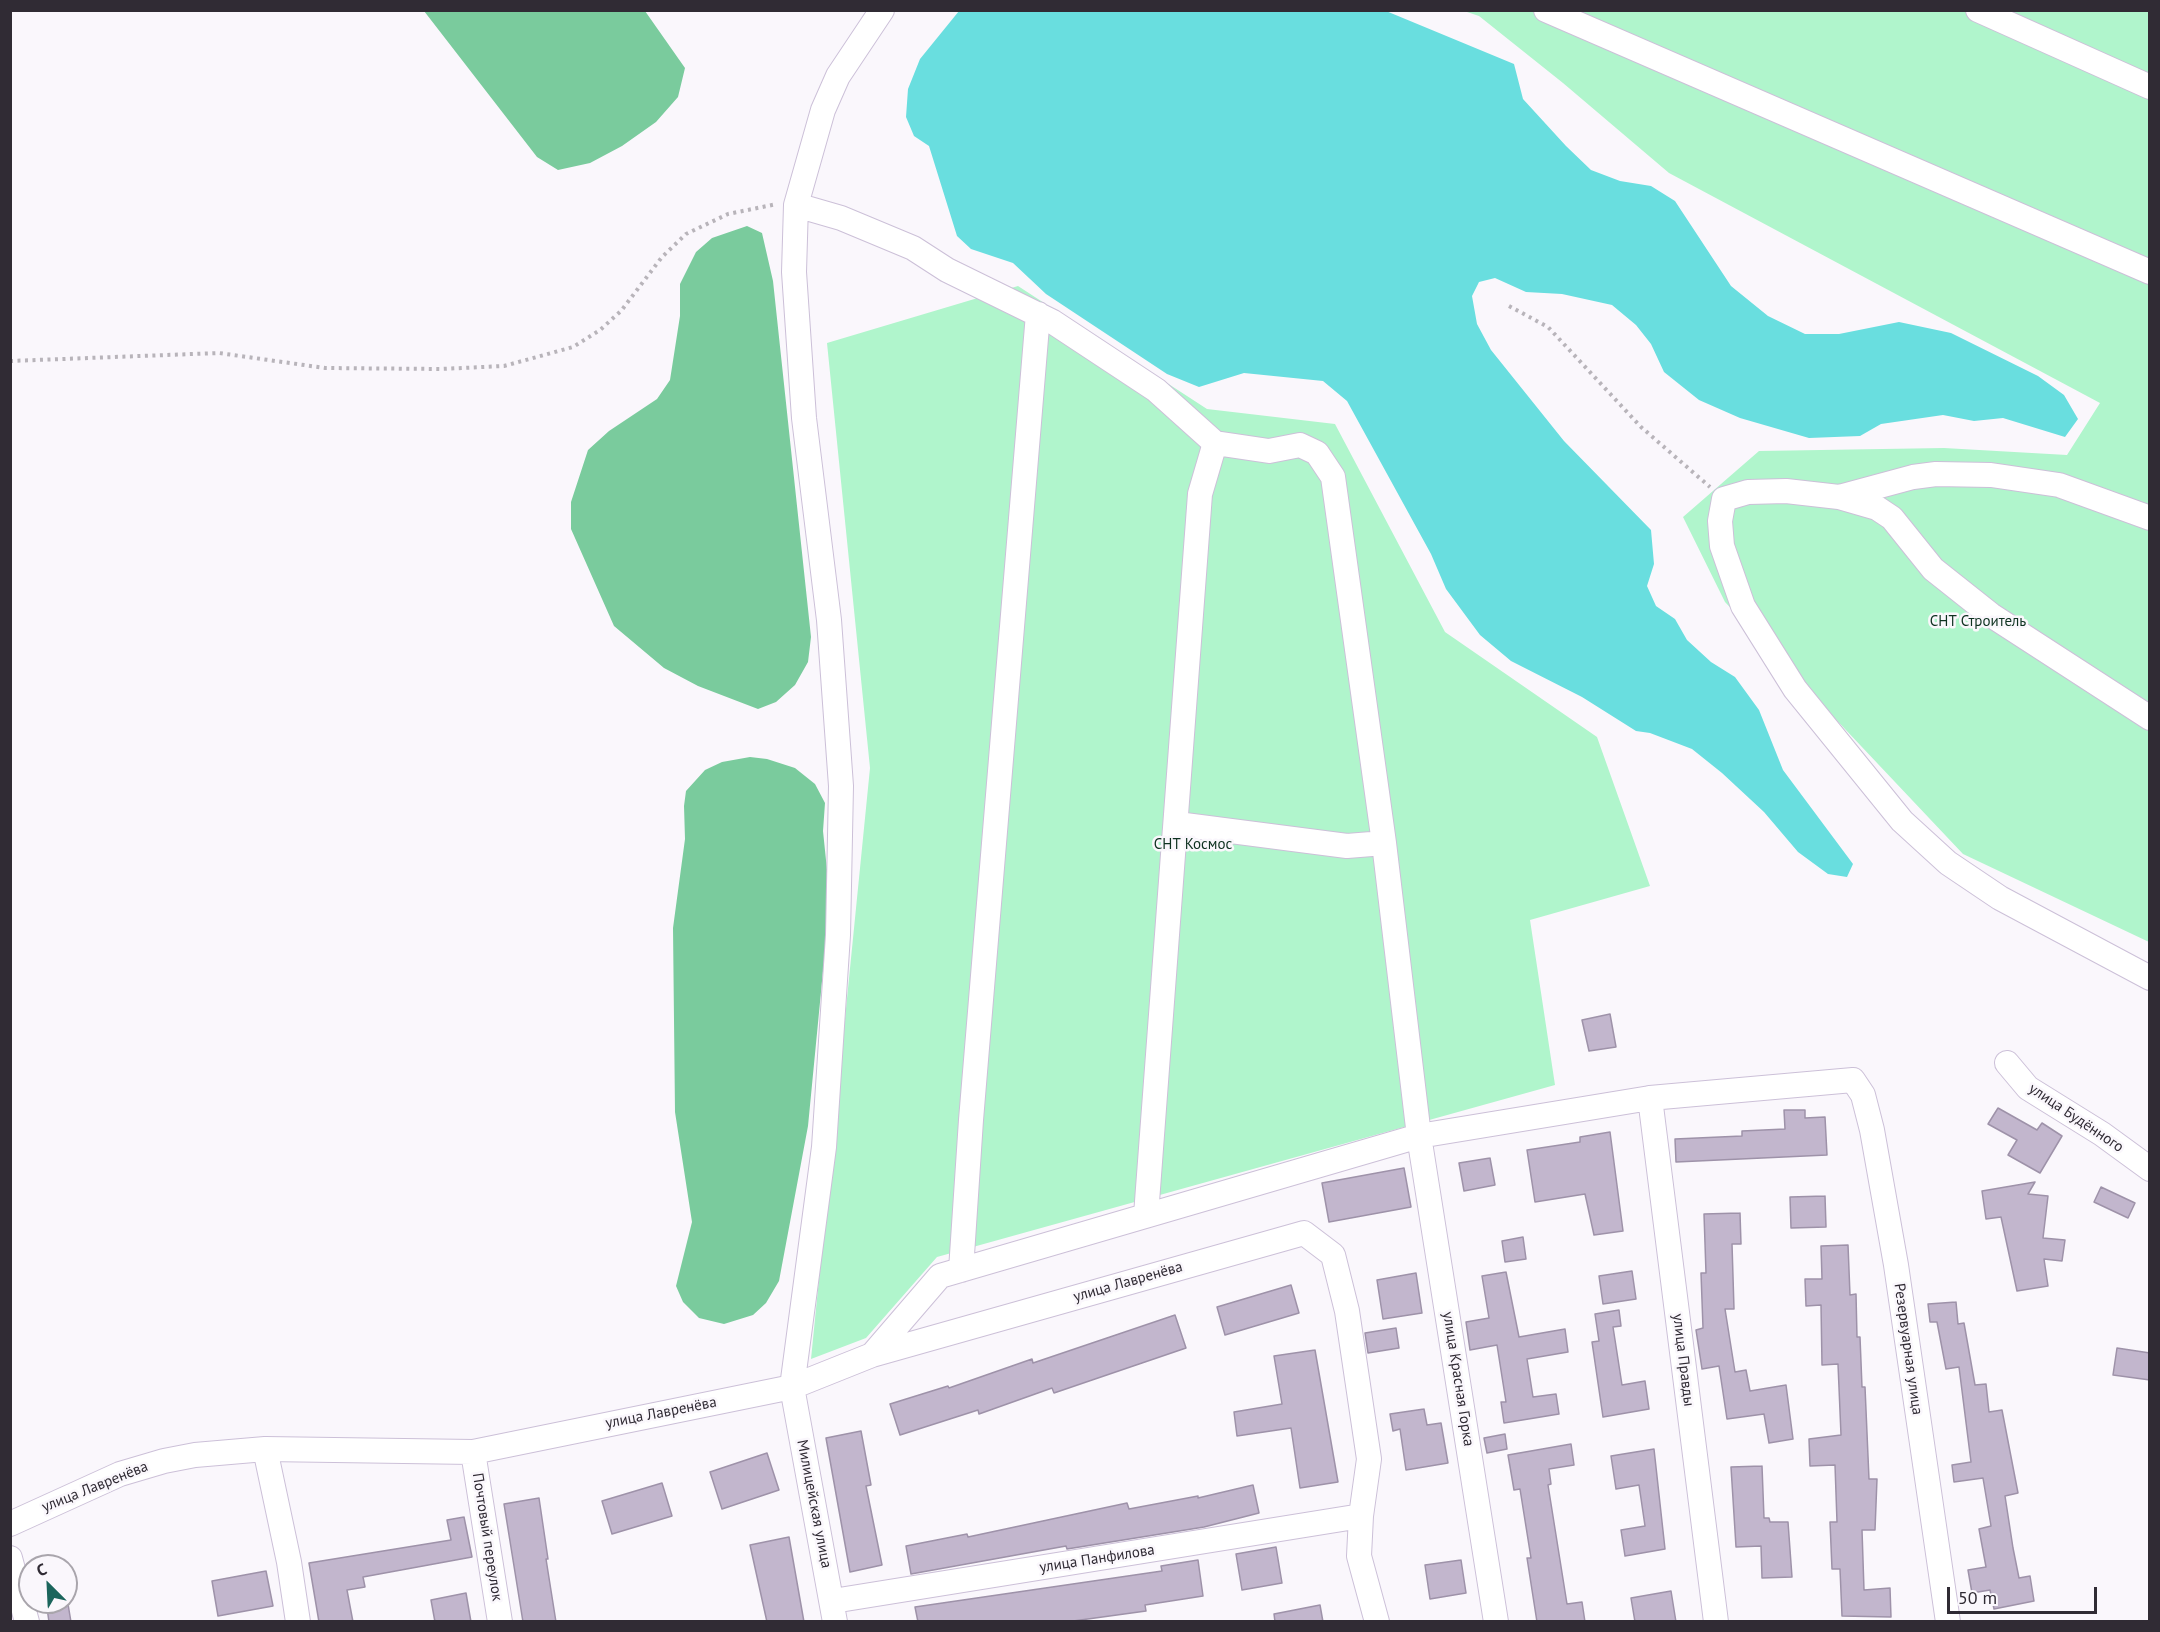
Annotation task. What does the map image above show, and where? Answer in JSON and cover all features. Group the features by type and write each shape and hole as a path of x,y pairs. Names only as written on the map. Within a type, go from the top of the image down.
{"street":[{"name":"Милицейская улица","path":"834,1611 792,1387 824,1147 838,935 841,786 829,620 804,417 794,272 796,205 811,145 838,76 882,10"},
{"path":"1546,10 2150,272"},
{"path":"1978,10 2150,87"},
{"path":"796,205 841,218 913,248 947,270 1038,314 1156,390 1215,443 1200,494 1146,1215"},
{"path":"961,1270 971,1120 1038,314"},
{"name":"улица Красная Горка","path":"1215,443 1269,451 1300,445 1317,453 1333,477 1384,843 1419,1136 1496,1622"},
{"path":"1839,497 1913,477 1936,474 1991,475 2059,485 2150,518"},
{"path":"2150,718 1991,615 1933,569 1892,518 1877,508 1839,497 1786,491 1748,492 1724,499 1720,521 1722,546 1743,606 1795,689 1902,821 1948,863 2000,898 2150,978"},
{"path":"1177,824 1347,846 1384,843"},
{"name":"улица Будённого","path":"2007,1063 2028,1088 2102,1134 2150,1169"},
{"name":"Резервуарная улица","path":"1650,1098 1853,1080 1863,1095 1872,1130 1897,1276 1948,1622"},
{"path":"872,1355 940,1276 1419,1136 1650,1098"},
{"name":"улица Правды","path":"1650,1098 1716,1622"},
{"name":"улица Лавренёва","path":"10,1524 120,1474 195,1455 265,1449 473,1452 792,1387 872,1355 1304,1233 1333,1255 1347,1311 1369,1458 1361,1516"},
{"path":"265,1449 289,1562 298,1622"},
{"name":"Почтовый переулок","path":"473,1452 500,1622"},
{"path":"1361,1516 1359,1556 1377,1622"},
{"name":"улица Панфилова","path":"834,1611 1361,1516"},
{"path":"10,1558 27,1622"}],"path":[{"path":"10,361 219,352 325,368 441,369 504,366 573,347 600,330 621,311 662,257 686,234 728,214 774,204 796,205"},
{"path":"1509,306 1548,327 1641,427 1724,499"}],"green space":[{"path":"424,11 645,11 685,68 678,97 656,122 622,146 590,163 558,170 537,157"},
{"name":"СНТ Строитель","path":"1464,11 2149,11 2149,942 1963,854 1725,602 1683,517 1759,451 1944,448 2067,455 2100,403 1669,173 1563,83 1479,16"},
{"path":"747,226 762,233 773,281 811,637 808,662 795,685 776,702 758,709 698,686 664,668 614,626 571,529 571,502 588,450 609,431 657,399 670,380 680,316 680,284 696,252 712,238"},
{"name":"СНТ Космос","path":"1018,286 1207,409 1335,424 1445,632 1597,737 1650,886 1530,920 1555,1085 937,1257 866,1338 811,1359 870,768 827,343"},
{"path":"750,757 767,759 795,768 815,784 825,803 823,831 830,899 808,1126 779,1281 766,1303 753,1315 724,1324 699,1318 683,1302 676,1286 692,1222 675,1112 673,928 685,839 686,791 705,770 722,762"}],"water":[{"path":"959,11 1386,11 1514,64 1523,99 1566,146 1591,170 1620,181 1651,186 1675,201 1731,286 1768,316 1805,334 1839,334 1899,322 1951,333 2038,376 2064,395 2078,419 2065,437 2003,418 1974,421 1943,415 1881,424 1860,436 1809,438 1740,418 1699,400 1664,372 1651,344 1636,325 1612,305 1562,294 1526,292 1495,278 1479,282 1472,296 1477,324 1491,350 1564,441 1651,530 1654,564 1647,586 1656,606 1675,619 1687,640 1711,662 1735,677 1759,710 1783,770 1853,864 1847,877 1828,874 1798,852 1764,812 1692,749 1650,733 1636,731 1582,697 1511,661 1480,635 1446,589 1431,554 1347,401 1323,381 1244,373 1199,387 1167,374 1046,294 1013,263 971,249 957,236 929,146 914,136 906,117 908,89 920,59"}],"building":[{"path":"1610,1014 1616,1047 1589,1051 1582,1020"},
{"path":"1998,1108 2037,1130 2042,1123 2062,1136 2040,1173 2008,1155 2017,1140 1988,1124"},
{"path":"1784,1110 1805,1110 1805,1118 1825,1117 1827,1155 1676,1162 1675,1139 1742,1136 1742,1131 1785,1129"},
{"path":"1610,1132 1623,1231 1594,1235 1585,1194 1535,1202 1527,1150 1580,1142 1580,1137"},
{"path":"1490,1158 1495,1185 1464,1191 1459,1163"},
{"path":"1404,1168 1411,1207 1329,1222 1322,1183"},
{"path":"2035,1182 2028,1194 2048,1196 2043,1238 2065,1240 2062,1261 2044,1259 2048,1286 2017,1291 2001,1217 1986,1219 1982,1191"},
{"path":"2101,1187 2135,1203 2128,1218 2094,1202"},
{"path":"1825,1196 1826,1227 1791,1228 1790,1197"},
{"path":"1740,1213 1741,1244 1732,1244 1734,1309 1725,1309 1735,1372 1746,1370 1750,1391 1786,1385 1793,1439 1769,1443 1764,1414 1727,1419 1719,1366 1702,1369 1696,1330 1703,1328 1701,1273 1706,1273 1704,1214"},
{"path":"1523,1237 1526,1259 1505,1262 1502,1241"},
{"path":"1848,1245 1850,1295 1856,1294 1857,1337 1860,1337 1862,1387 1865,1387 1869,1479 1877,1479 1875,1530 1862,1530 1864,1590 1890,1588 1891,1617 1842,1616 1840,1569 1832,1569 1830,1522 1837,1522 1835,1465 1810,1466 1809,1439 1841,1435 1838,1364 1822,1365 1821,1305 1806,1306 1805,1279 1822,1279 1821,1246"},
{"path":"1632,1271 1636,1299 1603,1304 1599,1276"},
{"path":"1506,1272 1519,1337 1565,1329 1568,1352 1527,1359 1533,1397 1556,1394 1559,1414 1504,1423 1501,1402 1506,1402 1497,1345 1470,1350 1466,1322 1489,1318 1482,1276"},
{"path":"1416,1273 1422,1313 1383,1319 1377,1280"},
{"path":"1291,1285 1299,1313 1225,1335 1217,1307"},
{"path":"1956,1302 1958,1324 1964,1323 1975,1385 1986,1384 1989,1412 2002,1410 2018,1493 2005,1496 2013,1548 2019,1578 2030,1576 2034,1601 1994,1609 1990,1590 1972,1593 1968,1570 1986,1567 1979,1529 1991,1526 1983,1478 1954,1482 1952,1465 1971,1462 1959,1367 1946,1369 1937,1322 1930,1322 1928,1304"},
{"path":"1619,1310 1621,1326 1613,1327 1622,1385 1645,1381 1649,1409 1603,1417 1592,1342 1599,1341 1595,1314"},
{"path":"1175,1315 1186,1348 1054,1393 1052,1388 979,1414 978,1410 900,1435 890,1404 948,1386 949,1388 1032,1359 1033,1363"},
{"path":"1396,1328 1399,1348 1368,1353 1365,1333"},
{"path":"2117,1348 2150,1353 2150,1380 2113,1375"},
{"path":"1315,1350 1338,1482 1300,1488 1291,1428 1237,1436 1234,1412 1282,1404 1274,1356"},
{"path":"1424,1409 1427,1425 1441,1423 1448,1463 1406,1470 1400,1429 1393,1431 1390,1414"},
{"path":"861,1431 871,1485 866,1486 882,1565 850,1572 826,1438"},
{"path":"1505,1434 1507,1449 1487,1453 1484,1438"},
{"path":"1571,1444 1574,1465 1549,1469 1551,1484 1548,1485 1567,1604 1582,1602 1585,1622 1537,1622 1527,1558 1531,1558 1520,1489 1514,1490 1508,1455"},
{"path":"1654,1449 1665,1549 1625,1556 1621,1530 1645,1526 1639,1485 1616,1489 1611,1456"},
{"path":"767,1453 779,1490 722,1509 710,1472"},
{"path":"1762,1466 1764,1518 1769,1518 1770,1522 1788,1522 1792,1577 1762,1578 1761,1546 1736,1547 1731,1467"},
{"path":"662,1483 672,1516 612,1534 602,1501"},
{"path":"1253,1485 1259,1513 1204,1527 1067,1549 1066,1546 911,1574 906,1546 967,1534 968,1537 1127,1503 1129,1509 1198,1496 1198,1498"},
{"path":"539,1498 556,1622 523,1622 504,1504"},
{"path":"464,1517 472,1557 363,1577 365,1587 347,1590 353,1622 319,1622 309,1563 451,1540 447,1520"},
{"path":"789,1537 804,1622 767,1622 750,1545"},
{"path":"1276,1547 1282,1583 1242,1590 1236,1554"},
{"path":"1198,1560 1203,1596 1145,1605 1146,1611 1066,1622 918,1622 915,1607 1162,1571 1161,1566"},
{"path":"1461,1560 1466,1593 1430,1599 1425,1565"},
{"path":"266,1571 273,1606 218,1616 212,1581"},
{"path":"1671,1591 1676,1622 1635,1622 1631,1598"},
{"path":"466,1593 471,1622 435,1622 431,1600"},
{"path":"1320,1605 1323,1622 1275,1622 1274,1614"},
{"path":"48,1614 70,1614 71,1622 49,1622"}]}
